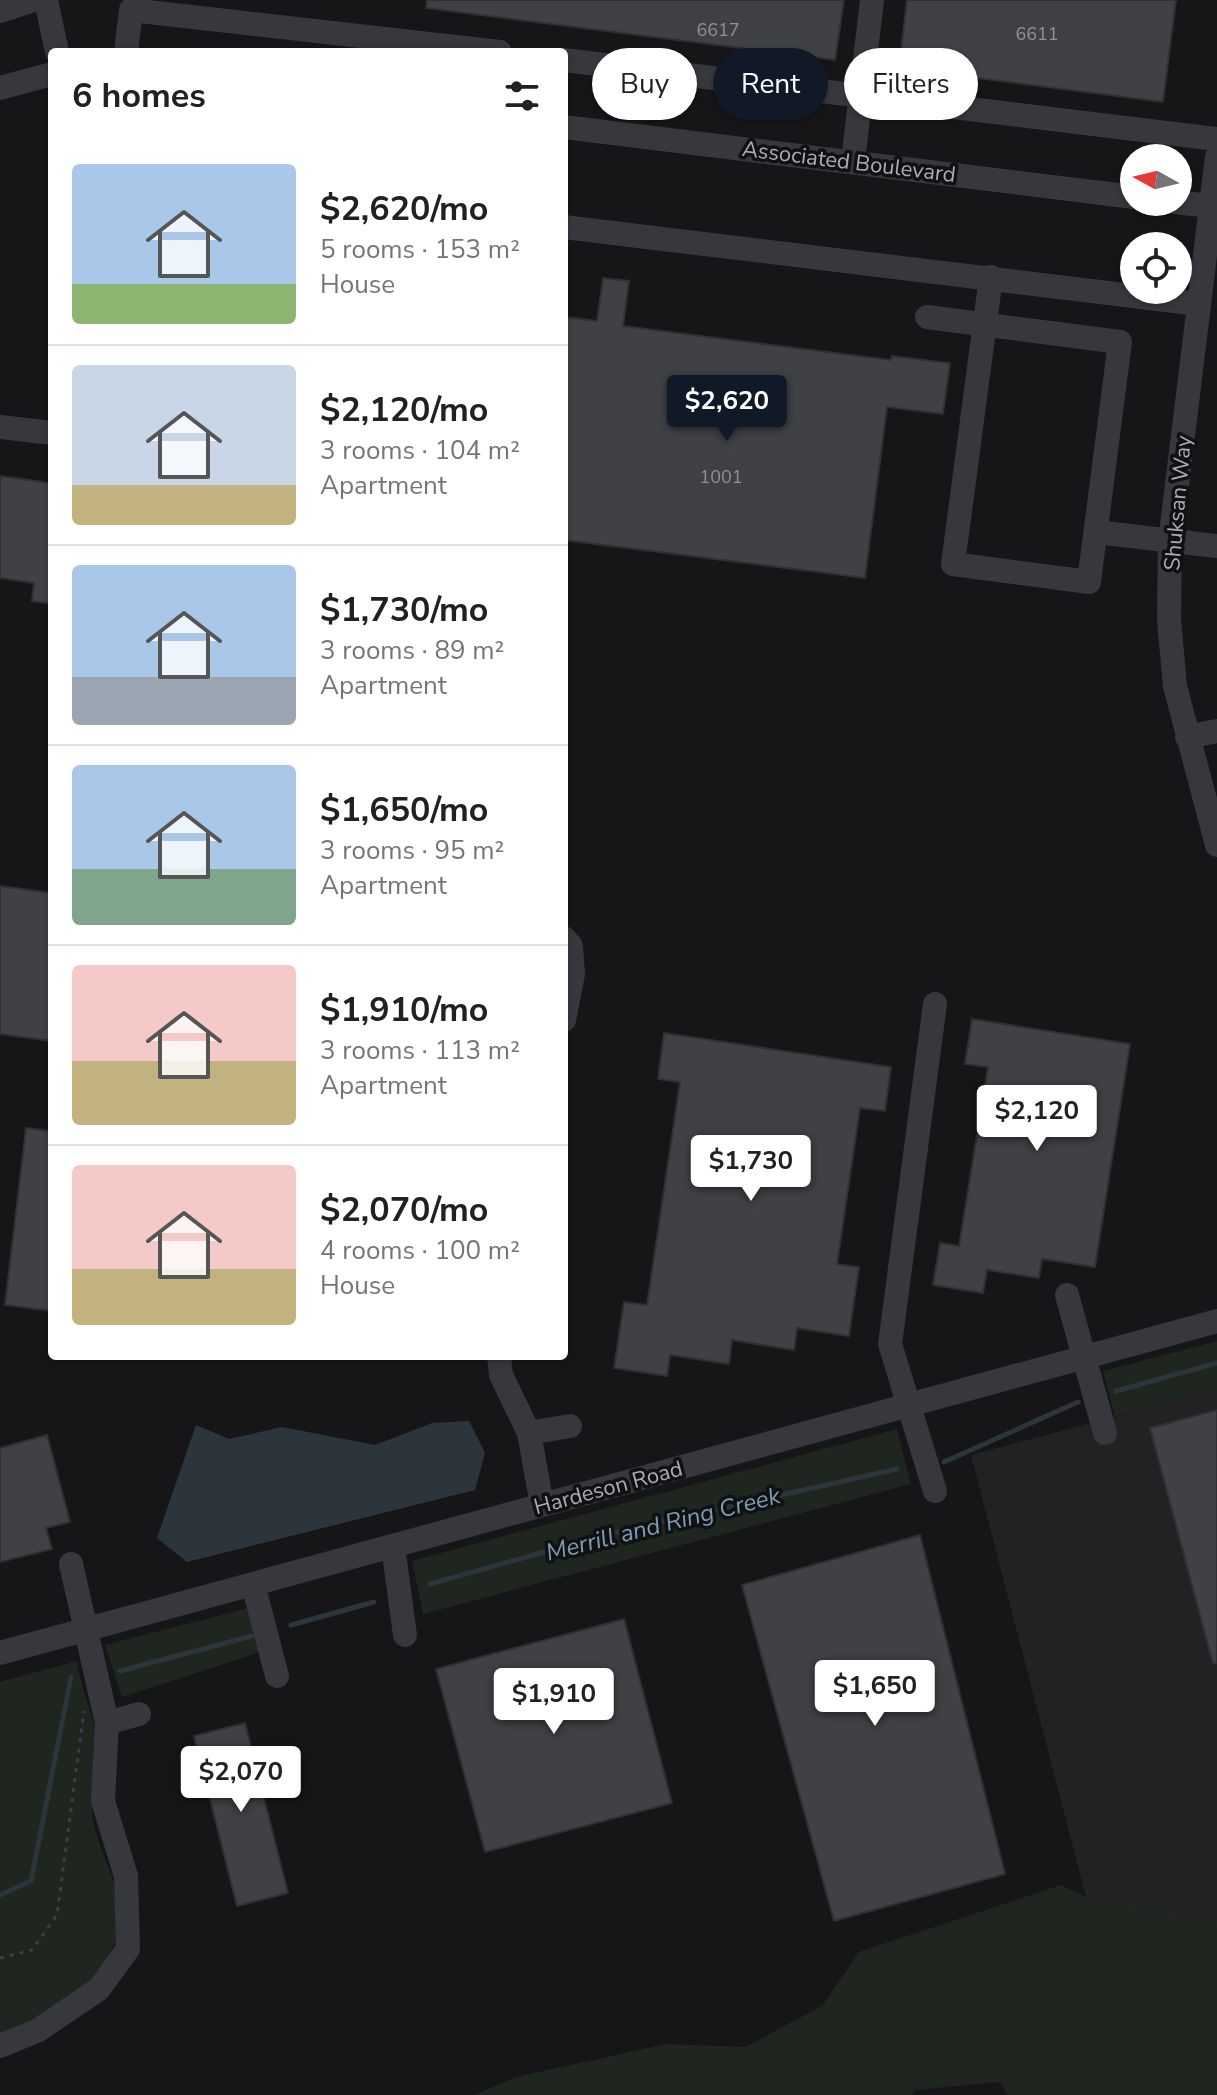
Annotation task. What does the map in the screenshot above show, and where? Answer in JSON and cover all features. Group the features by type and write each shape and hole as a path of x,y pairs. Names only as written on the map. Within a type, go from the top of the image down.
{"street":[{"path":"0,11 33,0"},
{"path":"46,0 56,48"},
{"path":"867,48 872,0"},
{"path":"126,48 131,5 469,48"},
{"path":"568,60 844,95"},
{"path":"0,88 48,75"},
{"path":"978,111 1217,139"},
{"path":"853,161 858,120"},
{"name":"Associated Boulevard","path":"568,127 1120,195"},
{"name":"Shuksan Way","path":"1217,157 1170,542 1172,660 1187,737 1210,794 1217,845"},
{"path":"1192,204 1211,206"},
{"path":"568,227 1199,304"},
{"path":"927,317 985,325 1120,342 1089,582 953,564 985,325 991,277"},
{"path":"0,427 48,433"},
{"path":"1096,532 1217,546"},
{"path":"1187,737 1217,731"},
{"path":"568,943 571,946 573,974 568,1000"},
{"path":"935,1004 890,1344 935,1491"},
{"path":"1067,1295 1105,1433"},
{"name":"Hardeson Road","path":"0,1653 1217,1321"},
{"path":"499,1360 501,1375 529,1433 542,1505"},
{"path":"529,1433 570,1426"},
{"path":"393,1546 405,1635"},
{"path":"0,2046 37,2031 99,1989 128,1949 126,1876 103,1801 107,1723 71,1564"},
{"path":"253,1584 277,1676"},
{"path":"107,1723 139,1714"}],"path":[{"path":"0,1958 32,1950 57,1915 80,1718 97,1682"}],"shaded area":[{"path":"1217,1341 1217,1389 1115,1416 1103,1371"},
{"path":"1217,1389 1217,1921 1213,1922 1086,1897 971,1455"},
{"path":"469,1421 485,1453 475,1490 187,1562 157,1538 196,1425 229,1439 282,1427 375,1445 432,1423"},
{"path":"897,1429 911,1484 423,1614 412,1561"},
{"path":"252,1607 261,1652 122,1697 105,1645"},
{"path":"77,1661 96,1734 93,1822 117,1894 119,1921 114,1945 103,1966 87,1984 45,2014 0,2036 0,1682"},
{"path":"1061,1885 1086,1897 1217,1921 1217,2095 1008,2095 1000,2082 915,2090 912,2095 474,2095 516,2077 666,2044 745,2047 822,2006 859,1952"}],"building":[{"path":"427,0 844,0 835,60 828,59 828,48 741,48 426,8"},
{"path":"907,0 1176,0 1163,102 978,78 978,48 901,48"},
{"path":"603,278 629,281 623,326 891,360 892,356 950,363 943,414 887,407 865,578 568,541 568,317 597,321"},
{"path":"0,476 48,482 48,603 32,601 34,583 0,578"},
{"path":"0,886 48,892 48,1040 0,1034"},
{"path":"972,1019 1130,1044 1095,1267 1042,1259 1039,1278 987,1270 983,1293 933,1285 940,1243 959,1246 988,1067 965,1064"},
{"path":"664,1033 891,1067 885,1111 860,1108 837,1264 859,1267 849,1336 797,1328 794,1350 732,1340 729,1364 670,1355 667,1376 614,1368 624,1302 647,1305 680,1082 658,1079"},
{"path":"26,1128 48,1131 48,1310 5,1305"},
{"path":"1217,1410 1217,1663 1213,1664 1150,1428"},
{"path":"47,1435 70,1522 46,1528 52,1549 0,1562 0,1448"},
{"path":"920,1535 1005,1874 834,1921 742,1585"},
{"path":"624,1619 672,1803 485,1852 436,1669"},
{"path":"245,1723 288,1893 237,1906 194,1736"}],"waterway":[{"name":"Merrill and Ring Creek","path":"1116,1391 1217,1363"},
{"name":"Merrill and Ring Creek","path":"944,1462 1078,1402"},
{"name":"Merrill and Ring Creek","path":"430,1584 608,1534 897,1469"},
{"name":"Merrill and Ring Creek","path":"291,1625 374,1602"},
{"name":"Merrill and Ring Creek","path":"120,1671 252,1636"},
{"name":"Merrill and Ring Creek","path":"0,1895 31,1881 71,1677"}]}
